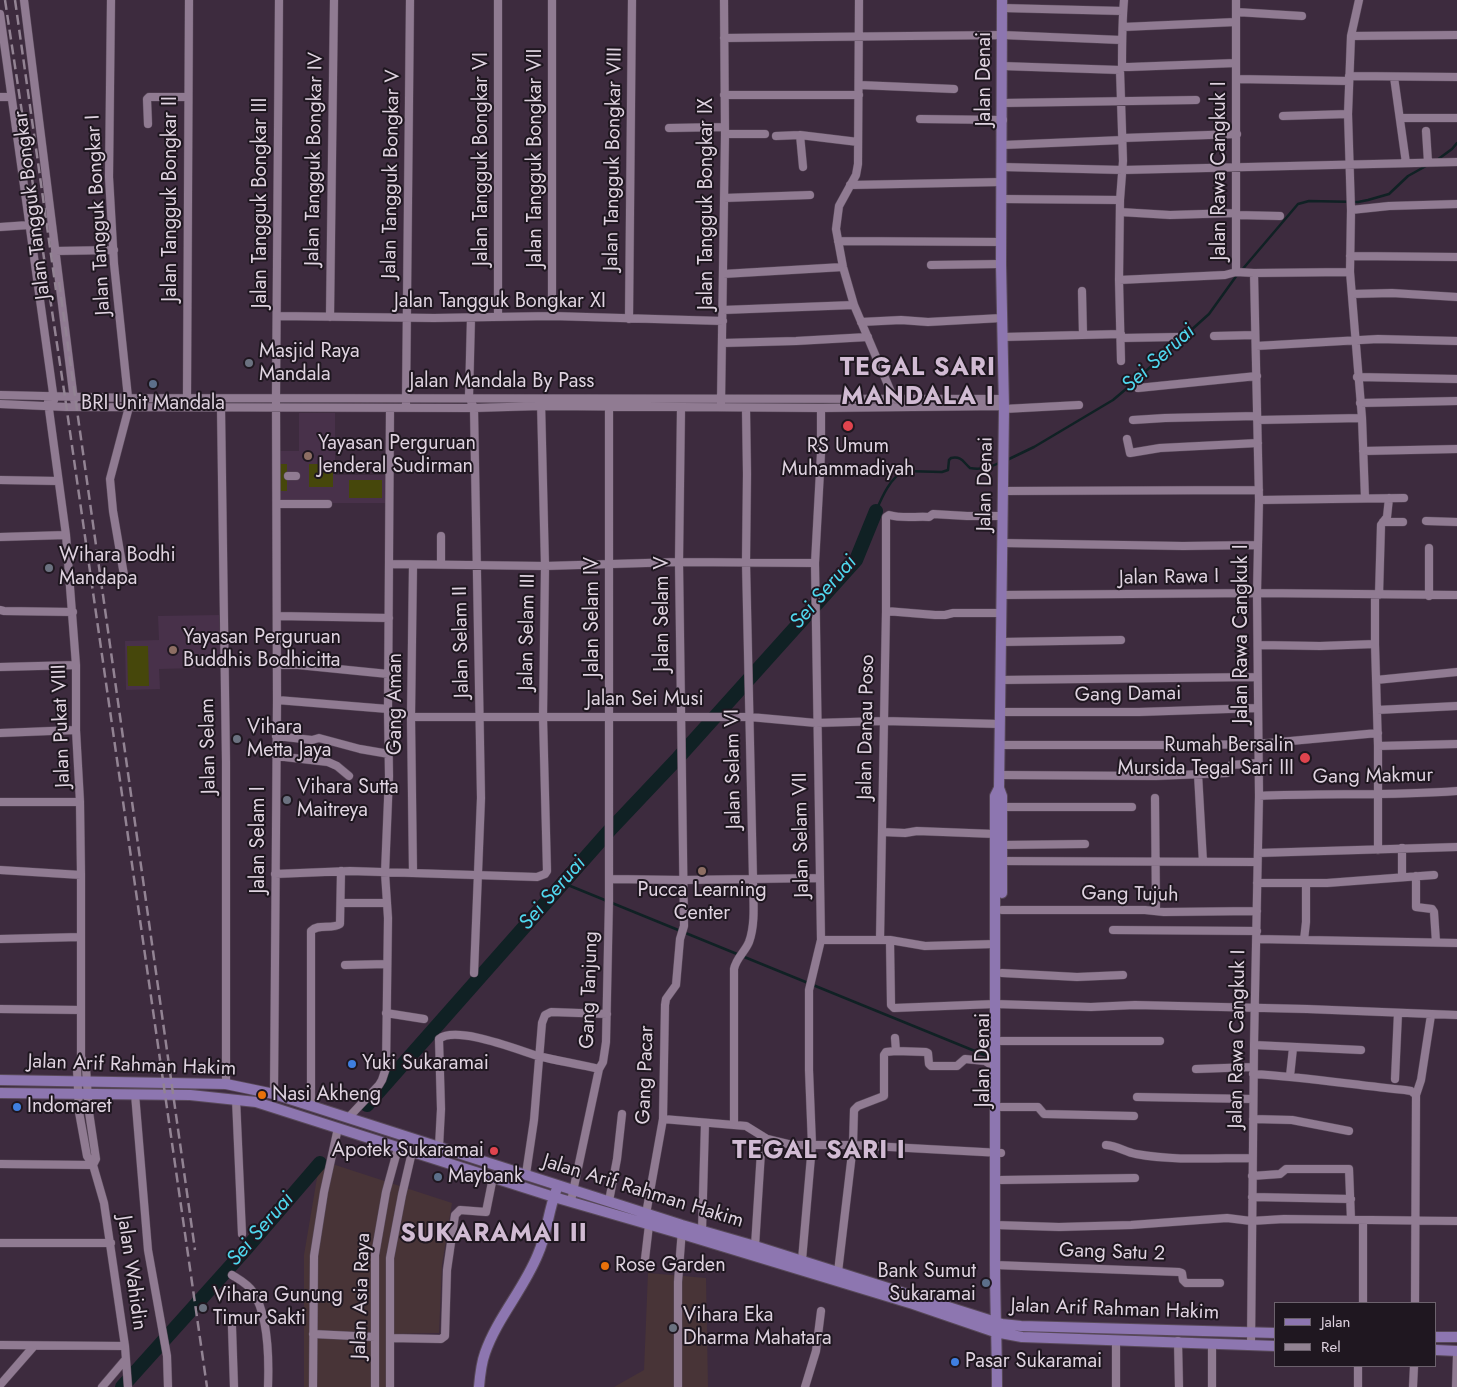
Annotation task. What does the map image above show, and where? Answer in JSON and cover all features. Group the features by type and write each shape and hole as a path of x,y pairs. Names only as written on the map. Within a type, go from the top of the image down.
{"main road":[{"name":"Jalan Denai","path":"997,1387 998,1004 995,944 999,861 1002,845 1002,794 999,788 999,746 1004,405 1001,264 1002,4"},
{"name":"Jalan Denai","path":"998,1225 1001,1180 998,1153 1002,1107 998,1067 1002,1041 998,1004 1002,973 1002,910 999,861 995,834 995,796 999,788"},
{"name":"Jalan Arif Rahman Hakim","path":"0,1080 226,1084 274,1094 558,1185 573,1196 649,1225 702,1231 802,1260 1022,1337 1178,1341 1274,1346"},
{"name":"Jalan Arif Rahman Hakim","path":"0,1093 190,1095 256,1102 554,1197 573,1196 609,1202 646,1214 682,1229 913,1304 998,1328 1021,1326 1274,1333"},
{"path":"479,1387 480,1372 485,1352 524,1284 538,1254 558,1185"},
{"path":"1437,1337 1457,1338"},
{"path":"1437,1350 1457,1353"}],"street":[{"name":"Jalan Tangguk Bongkar","path":"24,0 75,406"},
{"name":"Jalan Tangguk Bongkar I","path":"111,0 109,177 129,407 110,479 113,511 125,581"},
{"name":"Jalan Tangguk Bongkar II","path":"187,398 189,0"},
{"name":"Jalan Tangguk Bongkar III","path":"276,407 278,0"},
{"name":"Jalan Tangguk Bongkar IV","path":"330,318 334,0"},
{"name":"Jalan Tangguk Bongkar V","path":"406,407 410,0"},
{"name":"Jalan Tangguk Bongkar VI","path":"498,0 498,318"},
{"name":"Jalan Tangguk Bongkar VII","path":"552,0 552,316"},
{"name":"Jalan Tangguk Bongkar VIII","path":"629,319 632,0"},
{"name":"Jalan Tangguk Bongkar IX","path":"721,408 723,343 724,0"},
{"path":"858,0 859,95 857,170 839,206 836,229 842,267 854,305 894,399"},
{"path":"1121,361 1119,280 1120,200 1123,170 1121,40 1124,27 1124,0"},
{"name":"Jalan Rawa Cangkuk I","path":"1236,0 1236,214 1238,272 1254,273 1259,500 1257,593 1259,796 1250,1345"},
{"path":"1359,0 1351,36 1348,114 1351,208 1350,272 1357,378 1362,418 1365,498"},
{"path":"1002,4 1123,12"},
{"path":"1236,12 1302,16"},
{"name":"Jalan Pukat VIII","path":"0,14 3,59 29,226 51,397 58,481 66,535 73,612 80,802 82,937 81,1057 77,1068 82,1081"},
{"path":"1124,27 1236,22"},
{"path":"724,38 1002,35 1121,40"},
{"path":"1351,36 1457,35"},
{"path":"1002,66 1121,69 1236,63"},
{"path":"1394,77 1406,162"},
{"path":"1236,79 1457,77"},
{"path":"859,86 954,89"},
{"path":"724,96 859,95"},
{"path":"148,124 148,98 188,97"},
{"path":"1003,103 1196,100"},
{"path":"1283,116 1348,114"},
{"path":"1400,118 1457,118"},
{"path":"920,119 1003,120"},
{"path":"669,128 765,134"},
{"path":"1426,131 1430,162"},
{"path":"1002,145 1237,134"},
{"path":"776,136 800,135 858,142"},
{"path":"800,135 804,167"},
{"path":"1002,167 1123,170 1457,162"},
{"path":"850,185 1002,182"},
{"path":"724,198 810,195"},
{"path":"1002,199 1120,200"},
{"path":"1351,208 1457,204"},
{"path":"1120,212 1170,215 1236,214 1280,216"},
{"path":"0,227 29,226"},
{"path":"838,241 1002,242"},
{"path":"55,251 114,250"},
{"path":"1350,256 1457,257"},
{"path":"931,265 1001,264"},
{"path":"723,274 842,267"},
{"path":"1119,280 1225,276 1238,272"},
{"path":"1254,273 1350,272"},
{"path":"1082,292 1083,335"},
{"path":"1352,294 1392,293 1457,297"},
{"path":"723,310 854,305"},
{"name":"Jalan Tangguk Bongkar XI","path":"277,316 330,318 498,318 552,316 723,321"},
{"path":"471,317 469,397 474,408"},
{"path":"861,322 901,320 928,322 1002,318"},
{"path":"1003,337 1083,335 1178,337"},
{"path":"1214,336 1255,335"},
{"path":"723,343 796,341 868,336"},
{"path":"1256,346 1378,339 1457,341"},
{"path":"1138,388 1257,376"},
{"path":"1357,378 1457,379"},
{"name":"Jalan Mandala By Pass","path":"0,395 129,398 469,397 609,408 821,408 1004,405"},
{"name":"Jalan Mandala By Pass","path":"0,404 129,407 474,408 609,398 721,398 894,399 1004,405"},
{"name":"Jalan Selam IV","path":"609,398 609,835"},
{"name":"Jalan Selam III","path":"478,876 538,877 544,874 548,866 543,717 545,566 541,402"},
{"path":"1360,403 1457,402"},
{"path":"1004,405 1079,405"},
{"name":"Jalan Selam","path":"221,407 226,762 226,1084"},
{"name":"Jalan Selam I","path":"274,1094 277,700 276,407"},
{"path":"348,1118 378,1085 384,1075 387,964 385,872 389,754 390,408"},
{"name":"Jalan Selam II","path":"474,408 481,798 474,973"},
{"name":"Jalan Selam V","path":"680,939 683,930 679,562 681,408"},
{"name":"Jalan Selam VI","path":"734,1124 734,969 736,961 748,942 753,921 746,562 746,408"},
{"name":"Jalan Selam VII","path":"802,1260 812,1145 809,1070 809,990 821,940 816,723 815,563 821,453 821,408"},
{"path":"1133,420 1165,418 1362,418"},
{"path":"1127,439 1130,453 1160,448 1258,443"},
{"path":"1363,451 1457,448"},
{"path":"0,480 58,481"},
{"path":"1003,491 1258,490"},
{"path":"1378,850 1378,733 1375,644 1381,525 1386,517 1389,498"},
{"path":"1259,500 1404,498"},
{"path":"277,504 328,504"},
{"name":"Jalan Danau Poso","path":"880,940 886,611 885,533 887,515 913,518 920,516 929,517 933,514 1003,516"},
{"path":"1383,522 1403,522"},
{"path":"1426,522 1457,522"},
{"path":"0,537 66,535"},
{"path":"441,536 441,564"},
{"path":"1002,542 1183,546 1258,545"},
{"path":"1429,548 1429,596"},
{"path":"390,564 545,566 679,562 815,563"},
{"name":"Gang Aman","path":"413,565 411,717 413,873"},
{"name":"Jalan Rawa I","path":"1002,594 1257,593 1457,595"},
{"path":"0,610 73,612"},
{"path":"886,611 935,615 1001,613"},
{"path":"277,616 389,618"},
{"path":"1001,642 1121,640"},
{"path":"1258,645 1320,646 1375,644"},
{"path":"0,667 76,665"},
{"path":"277,665 298,665 388,674"},
{"path":"1376,680 1457,672"},
{"path":"1000,680 1257,677"},
{"path":"277,700 388,710"},
{"path":"1377,710 1457,706"},
{"name":"Gang Damai","path":"1000,712 1139,712 1258,708"},
{"name":"Jalan Sei Musi","path":"411,717 750,716 816,723 884,721 1000,724"},
{"path":"0,733 76,730"},
{"path":"999,746 1195,746 1258,744 1378,733"},
{"path":"276,736 312,740 319,738 360,749 389,754"},
{"path":"1378,746 1457,744"},
{"path":"276,756 328,762 337,766 349,776"},
{"path":"999,775 1156,776 1226,773 1231,765 1258,763"},
{"path":"1198,774 1203,862"},
{"name":"Gang Makmur","path":"1259,796 1297,794 1377,795 1457,791"},
{"path":"1154,798 1156,912"},
{"path":"0,802 80,802"},
{"path":"1002,807 1132,807"},
{"path":"882,832 905,833 917,831 995,834"},
{"name":"Gang Tanjung","path":"573,1196 599,1069 603,1062 607,1014 610,900 609,835"},
{"path":"1002,845 1085,844"},
{"path":"1258,853 1457,847"},
{"path":"1402,848 1402,876"},
{"path":"999,861 1257,862"},
{"path":"0,870 81,875"},
{"path":"275,874 341,871 478,876"},
{"path":"310,1106 311,931 316,927 339,926 341,921 341,871"},
{"path":"1257,882 1306,883 1434,875"},
{"path":"1416,876 1416,907 1432,909 1434,912 1436,942"},
{"path":"610,879 819,878"},
{"path":"1304,940 1306,883"},
{"path":"341,903 387,903"},
{"name":"Gang Tujuh","path":"1002,910 1257,911"},
{"path":"1113,930 1257,935 1304,940 1457,943"},
{"path":"0,939 82,937"},
{"name":"Gang Pacar","path":"646,1214 663,1119 665,1005 666,999 676,985 680,939"},
{"path":"821,940 890,940 925,946 995,944"},
{"path":"890,940 892,1007 998,1004 1091,1007 1135,1005 1457,1015"},
{"path":"345,965 387,964"},
{"path":"1002,973 1077,977 1123,975"},
{"path":"0,1009 81,1010"},
{"path":"526,1174 534,1120 542,1023 545,1015 551,1012 607,1014"},
{"path":"386,1013 424,1019"},
{"path":"1396,1079 1398,1013"},
{"path":"1415,1302 1416,1095 1421,1080 1431,1015"},
{"path":"439,1147 441,1109 438,1039 440,1037 447,1035 474,1036 540,1056 599,1069"},
{"path":"896,1038 896,1051"},
{"path":"1002,1041 1160,1041"},
{"path":"1254,1045 1361,1050"},
{"path":"1290,1076 1293,1048"},
{"path":"838,1272 853,1145 854,1110 858,1106 884,1096 884,1055 886,1052 926,1052 928,1053 931,1066 957,1066 965,1059 987,1061 998,1067"},
{"path":"1196,1069 1254,1070 1405,1090 1411,1091 1416,1095"},
{"name":"Jalan Wahidin","path":"82,1081 82,1094 96,1154 93,1165 104,1203 111,1244 125,1346 128,1387"},
{"path":"135,1094 148,1242 161,1330 165,1345 168,1387"},
{"path":"1137,1096 1253,1099"},
{"path":"236,1100 242,1234"},
{"path":"1002,1107 1038,1107 1044,1114 1134,1116"},
{"path":"609,1202 622,1114"},
{"path":"663,1119 746,1126 774,1141 792,1144 853,1145 998,1153"},
{"path":"1253,1119 1292,1120 1349,1131"},
{"path":"702,1231 705,1123"},
{"path":"313,1387 314,1256 324,1192 338,1128"},
{"path":"755,1246 762,1136"},
{"path":"1106,1145 1117,1146 1136,1154 1171,1158 1252,1158"},
{"name":"Jalan Asia Raya","path":"375,1387 375,1255 386,1192 398,1148"},
{"name":"Jalan Asia Raya","path":"390,1387 390,1258 412,1152"},
{"path":"0,1164 93,1165"},
{"path":"1252,1176 1280,1174 1286,1169 1349,1169 1351,1220"},
{"path":"390,1338 441,1339 445,1336 447,1270 456,1215 460,1210 486,1212 493,1177"},
{"path":"1001,1180 1135,1178"},
{"path":"386,1192 402,1195"},
{"path":"1252,1197 1350,1199"},
{"path":"998,1225 1068,1227 1131,1225 1227,1218 1251,1221 1284,1219 1457,1221"},
{"path":"1362,1220 1363,1302"},
{"path":"644,1259 649,1225"},
{"path":"678,1387 678,1282 682,1229"},
{"path":"0,1243 111,1244"},
{"path":"375,1255 390,1258"},
{"name":"Gang Satu 2","path":"998,1265 1178,1272 1182,1273 1183,1280 1186,1283 1220,1283"},
{"path":"232,1275 248,1286 262,1310 268,1356 268,1387"},
{"path":"805,1387 816,1351 821,1310"},
{"path":"232,1327 234,1387"},
{"path":"313,1334 375,1336"},
{"path":"1116,1340 1116,1387"},
{"path":"1178,1341 1179,1387"},
{"path":"1212,1343 1212,1387"},
{"path":"0,1344 125,1346"},
{"path":"0,1385 34,1346"},
{"path":"1456,1387 1457,1353"},
{"path":"102,1387 125,1361"},
{"path":"1358,1367 1358,1387"},
{"path":"1413,1387 1414,1367"}],"shaded area":[{"name":"Yayasan Perguruan Jenderal Sudirman","path":"299,413 335,413 335,475 387,475 387,503 280,503 280,451 299,451"},
{"path":"280,464 287,464 287,491 280,491"},
{"path":"309,464 333,464 333,487 309,487"},
{"path":"349,480 382,480 382,498 349,498"},
{"name":"Yayasan Perguruan Buddhis Bodhicitta","path":"219,615 221,660 195,661 195,668 159,669 160,689 126,690 125,641 159,640 158,616"},
{"path":"127,646 148,646 149,686 128,686"},
{"path":"320,1160 452,1203 442,1265 439,1333 394,1334 394,1387 304,1387 304,1255"},
{"path":"648,1273 706,1278 708,1387 614,1387 644,1370"}],"waterway":[{"name":"Sei Seruai","path":"1437,160 1457,143"},
{"name":"Sei Seruai","path":"1241,271 1298,204 1309,201 1358,202 1389,194 1408,176 1426,166"},
{"name":"Sei Seruai","path":"1007,460 1034,447 1113,400 1209,314 1237,275"},
{"name":"Sei Seruai","path":"876,511 891,483 904,471 942,472 948,470 951,458 960,459 970,468 974,469 985,468 999,463"},
{"name":"Sei Seruai","path":"367,1105 609,831 678,758 856,560 876,511"},
{"path":"563,883 987,1056"},
{"name":"Sei Seruai","path":"122,1387 320,1163"}],"railway":[{"path":"5,0 65,397 207,1387"},
{"path":"15,0 56,290"},
{"path":"59,282 195,1250"}],"place":[{"name":"Masjid Raya Mandala","path":"249,363"},
{"name":"BRI Unit Mandala","path":"153,384"},
{"name":"RS Umum Muhammadiyah","path":"848,426"},
{"name":"Yayasan Perguruan Jenderal Sudirman","path":"308,456"},
{"name":"Wihara Bodhi Mandapa","path":"49,568"},
{"name":"Yayasan Perguruan Buddhis Bodhicitta","path":"173,650"},
{"name":"Vihara Metta Jaya","path":"237,739"},
{"name":"Rumah Bersalin Mursida Tegal Sari III","path":"1305,758"},
{"name":"Vihara Sutta Maitreya","path":"287,800"},
{"name":"Pucca Learning Center","path":"702,871"},
{"name":"Yuki Sukaramai","path":"352,1064"},
{"name":"Nasi Akheng","path":"262,1095"},
{"name":"Indomaret","path":"17,1107"},
{"name":"Apotek Sukaramai","path":"494,1151"},
{"name":"Maybank","path":"438,1177"},
{"name":"Rose Garden","path":"605,1266"},
{"name":"Bank Sumut Sukaramai","path":"986,1283"},
{"name":"Vihara Gunung Timur Sakti","path":"203,1308"},
{"name":"Vihara Eka Dharma Mahatara","path":"673,1328"},
{"name":"Pasar Sukaramai","path":"955,1362"}],"district":[{"name":"TEGAL SARI MANDALA I","path":"918,384"},
{"name":"TEGAL SARI I","path":"819,1152"},
{"name":"SUKARAMAI II","path":"494,1235"}]}
